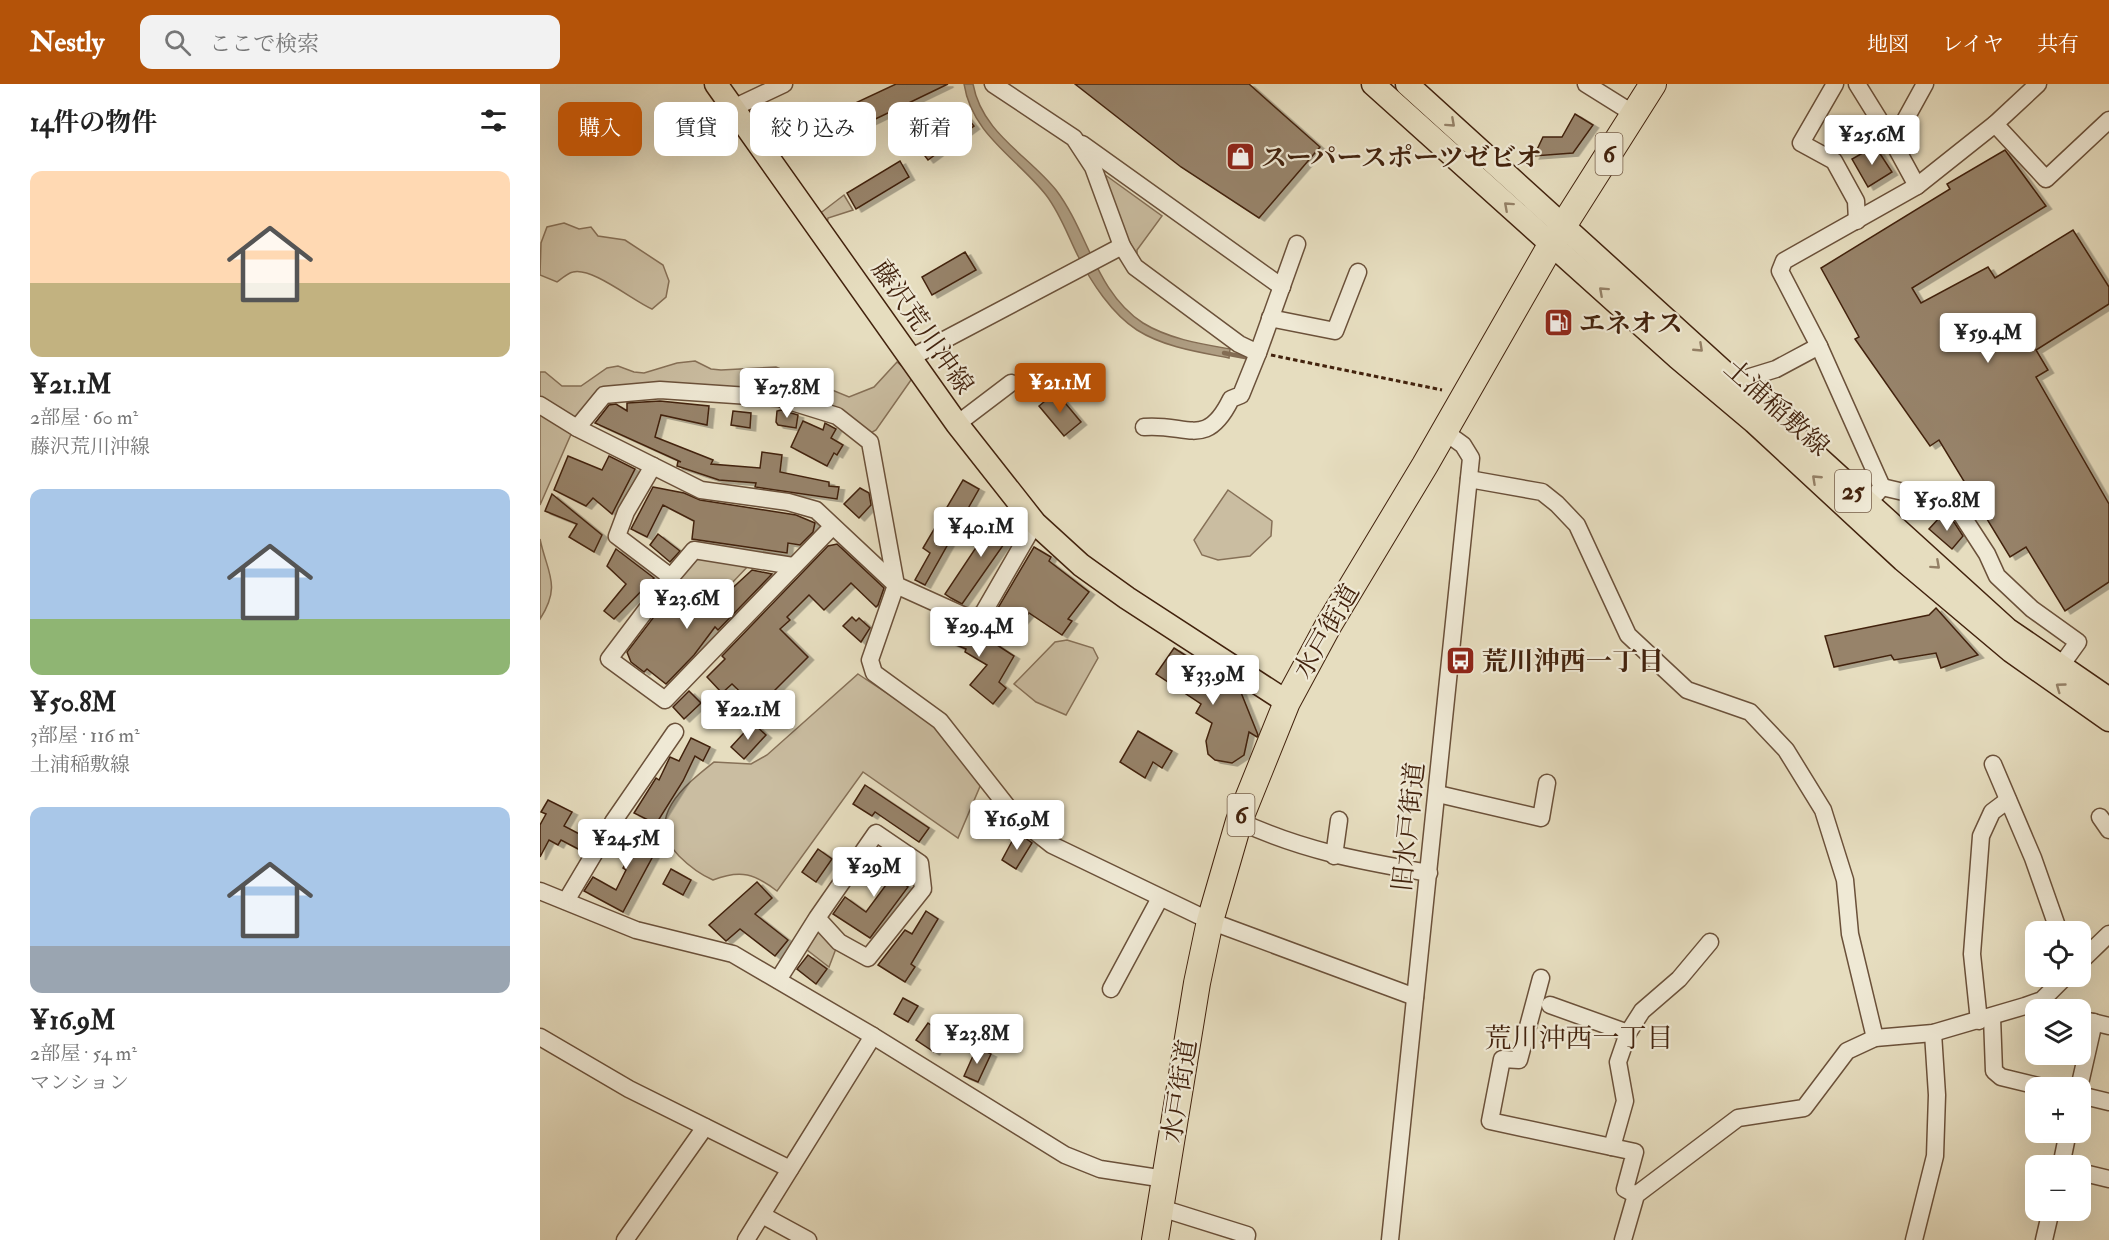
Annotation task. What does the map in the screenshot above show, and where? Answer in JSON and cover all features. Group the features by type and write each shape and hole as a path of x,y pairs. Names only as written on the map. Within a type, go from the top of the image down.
{"highway":[{"name":"水戸街道","path":"1155,1240 1197,983 1210,921 1239,820 1287,702 1328,626 1445,432 1558,235 1653,84"}],"main road":[{"name":"藤沢荒川沖線","path":"716,84 729,102"},
{"path":"1373,84 1558,235"},
{"path":"1407,84 1558,235"},
{"name":"藤沢荒川沖線","path":"738,115 957,424 1035,523 1081,565 1127,598 1287,702"},
{"name":"土浦稲敷線","path":"1558,235 1739,386 2007,629 2109,699"},
{"name":"土浦稲敷線","path":"1558,235 1903,560 2011,651 2109,720"}],"street":[{"path":"738,106 784,84"},
{"path":"993,84 1074,138 1281,287"},
{"path":"1586,84 1634,114"},
{"path":"1835,84 1801,143 1834,161 1856,201 1857,221"},
{"path":"1857,84 1917,186"},
{"path":"1893,142 1925,84"},
{"path":"1882,487 1819,346 1780,271 1784,261 1917,186 1995,124 2038,84"},
{"path":"1995,124 2046,179 2109,120"},
{"path":"1074,138 1093,167 1122,246 1135,267 1239,344 1258,353"},
{"path":"1144,427 1159,426 1188,431 1208,429 1221,418 1231,399 1241,395 1297,244"},
{"path":"910,358 1122,246"},
{"path":"1270,318 1335,331 1358,272"},
{"path":"1739,386 1750,377 1776,369 1819,346"},
{"path":"957,424 1011,383"},
{"path":"577,428 604,395 660,390 779,398 837,416 870,442 896,585 870,660 874,673 940,721 1014,814 1052,845 1210,921 1415,997"},
{"path":"540,405 577,428 701,490 788,502 816,510 896,585 969,618 982,615 1035,523"},
{"name":"旧水戸街道","path":"1390,1240 1471,458 1463,445 1445,432"},
{"path":"653,466 626,512 617,536 670,577"},
{"path":"1469,479 1542,492 1557,504 1577,525 1628,635 1687,690 1750,712 1786,750 1823,810 1845,880 1850,934 1875,1038"},
{"path":"1867,503 1882,487"},
{"path":"1882,487 1925,497 1961,514 1987,554 1997,576 2032,609 2078,642 2060,667"},
{"path":"793,566 694,550 670,577 609,659 665,700 832,527"},
{"path":"566,901 613,822 675,732"},
{"path":"1993,764 2052,906 2056,921"},
{"path":"1438,794 1541,818 1547,783"},
{"path":"2008,800 1992,812 1981,836 1972,954 1994,1071 2001,1077 2025,1083"},
{"path":"1239,820 1265,833 1334,856 1429,873"},
{"path":"1334,856 1339,820"},
{"path":"778,980 817,918 876,833 920,863 923,889 868,958 839,942 817,918"},
{"path":"543,898 566,901 636,930 733,954 873,1036 1065,1155 1100,1169 1165,1179"},
{"path":"1111,989 1160,898"},
{"path":"2091,951 2109,934"},
{"path":"1612,1147 1624,1101 1618,1062 1628,1033 1642,1011 1679,979 1710,942"},
{"path":"1541,978 1519,1060 1502,1059 1490,1121 1635,1152 1625,1189 1636,1195"},
{"path":"2043,999 2055,987"},
{"path":"1550,1005 1628,1033"},
{"path":"1623,1240 1636,1195 1738,1118 1804,1108 1847,1051 1875,1038 1934,1033 2025,1010"},
{"path":"2082,1077 2094,1022"},
{"path":"1914,1240 1935,1156 1937,1095 1934,1033"},
{"path":"746,1240 873,1036"},
{"path":"540,1037 629,1089 790,1169"},
{"path":"2091,1098 2109,1102"},
{"path":"625,1240 705,1127"},
{"path":"2091,1175 2109,1179"},
{"path":"1161,1208 1247,1234 1246,1240"},
{"path":"762,1215 808,1240"},
{"path":"2044,1240 2048,1221"}],"path":[{"path":"1258,353 1442,390"}],"shaded area":[{"path":"964,84 973,84 978,101 996,130 1056,190 1076,224 1103,279 1127,310 1143,323 1163,333 1230,349 1229,358 1158,341 1137,330 1119,315 1089,276 1051,202 986,132 976,118 972,102 969,102"},
{"path":"1097,169 1162,216 1137,250 1137,264"},
{"path":"844,195 853,210 828,218 826,231 814,218"},
{"path":"564,223 579,229 591,227 598,236 625,240 663,265 669,281 666,297 652,309 591,274 573,272 557,282 540,275 541,243 547,227"},
{"path":"695,361 711,369 721,370 776,367 849,397 874,387 897,362 910,373 911,380 876,430 869,434 823,406 603,391 576,423 540,400 540,372 545,372 562,386 581,386 607,368 618,366 644,373 677,363"},
{"path":"540,411 572,432 540,505"},
{"path":"1228,490 1272,521 1271,536 1250,556 1218,560 1202,555 1194,540"},
{"path":"540,539 552,588 547,607 540,619"},
{"path":"696,555 750,564 712,604 677,577"},
{"path":"1067,640 1093,648 1098,658 1066,715 1036,702 1014,684 1055,642"},
{"path":"858,674 936,726 981,784 958,838 863,772 777,891 747,875 732,875 713,880 699,873 683,860 669,842 665,829 666,816 680,792 714,762 751,764 767,755"},
{"path":"817,922 837,946 829,967 802,946"}],"building":[{"path":"896,84 948,84 911,102 888,102 888,113 876,119 876,102 857,102"},
{"name":"スーパースポーツゼビオ","path":"1075,84 1249,84 1320,147 1259,218 1181,167"},
{"path":"1575,114 1593,125 1573,153 1534,156 1543,137 1562,137"},
{"path":"1875,146 1892,172 1868,187 1852,159"},
{"path":"2005,150 2046,206 1912,288 1921,303 1988,267 1995,278 2073,230 2109,287 2109,304 2036,350 2048,370 2036,377 2109,504 2109,582 2065,611 2026,547 2010,557 1939,440 1930,446 1855,339 1859,337 1821,268 1950,189 1947,184"},
{"path":"900,161 909,177 856,209 847,193"},
{"path":"965,252 976,270 932,295 922,277"},
{"path":"1056,392 1081,422 1064,436 1039,406"},
{"path":"660,401 709,406 707,425 661,415 655,437 713,460 711,464 760,468 762,452 782,455 780,472 829,482 829,486 839,487 837,499 755,487 756,483 719,480 677,466 678,461 681,462 595,423 609,405 616,404 627,411 627,403"},
{"path":"733,411 751,413 750,428 731,425"},
{"path":"777,411 798,415 796,428 778,425"},
{"path":"803,421 823,430 825,423 836,429 831,438 843,445 837,455 834,453 827,466 791,447"},
{"path":"568,456 602,470 609,456 635,469 612,514 593,498 586,506 554,490"},
{"path":"963,480 979,489 925,585 915,580 930,553 923,548"},
{"path":"653,487 684,493 700,500 796,515 815,523 813,532 800,545 788,543 787,553 692,539 694,521 663,505 647,537 631,529"},
{"path":"860,488 869,493 871,505 859,518 844,504"},
{"path":"552,494 602,535 594,552 569,537 577,524 545,511"},
{"path":"999,513 1018,524 962,604 945,594"},
{"path":"1941,516 1954,522 1963,536 1952,549 1929,529"},
{"path":"658,534 680,551 670,562 650,545"},
{"path":"837,544 884,588 878,605 876,607 851,583 824,610 809,595 787,617 790,620 780,629 808,657 757,708 732,684 722,693 707,677 725,659 722,656 828,546"},
{"path":"1034,547 1051,557 1049,561 1089,592 1068,619 1072,621 1062,635 1029,613 1014,630 995,613"},
{"path":"616,549 654,578 614,619 604,611 626,584 607,566"},
{"path":"752,570 772,574 718,630 715,627 694,655 666,684 647,669 644,672 631,662 627,652 666,601 688,619 705,600 713,606"},
{"path":"1936,608 1978,655 1941,668 1936,653 1894,660 1891,655 1834,667 1825,636 1929,615"},
{"path":"852,617 856,621 859,618 870,628 861,642 843,626"},
{"path":"940,618 991,641 1014,656 999,682 1006,688 993,704 970,685 987,665 965,652 966,649 932,635"},
{"path":"1174,648 1240,690 1258,735 1257,737 1249,732 1244,755 1232,763 1215,760 1208,754 1206,741 1212,723 1196,713 1201,704 1156,674"},
{"path":"689,691 701,703 684,719 673,707"},
{"path":"753,723 766,735 744,759 731,747"},
{"path":"1138,731 1172,751 1162,768 1153,762 1145,778 1120,762"},
{"path":"691,738 710,747 703,761 695,756 683,781 656,824 634,813 656,778 659,780 670,757 679,761"},
{"path":"865,785 929,828 919,842 875,812 872,816 853,804"},
{"path":"548,800 572,812 564,826 589,839 582,851 561,840 558,845 549,840 540,857 540,825 546,814 541,812"},
{"path":"621,830 639,841 642,835 660,843 623,912 584,891 593,877 616,890 626,870 623,868 627,861 609,850"},
{"path":"1017,832 1032,843 1016,869 1002,860"},
{"path":"879,848 893,857 884,868 908,887 870,938 833,914 845,897 866,912 886,885 864,868"},
{"path":"818,849 832,859 816,882 802,872"},
{"path":"671,869 691,880 683,895 663,884"},
{"path":"757,882 772,898 755,914 788,940 775,956 740,929 726,941 709,925"},
{"path":"926,911 938,919 911,964 915,967 905,982 878,965 905,930 912,934"},
{"path":"808,955 827,969 816,984 797,969"},
{"path":"903,998 918,1006 908,1022 894,1014"},
{"path":"928,1023 945,1035 934,1052 916,1040"},
{"path":"977,1047 991,1054 978,1082 964,1076"}],"waterway":[{"path":"1224,353 1245,357"}],"place":[{"name":"スーパースポーツゼビオ","path":"1240,157"},
{"name":"エネオス","path":"1558,323"},
{"name":"荒川沖西一丁目","path":"1461,661"}],"district":[{"name":"荒川沖西一丁目","path":"1579,1038"}]}
